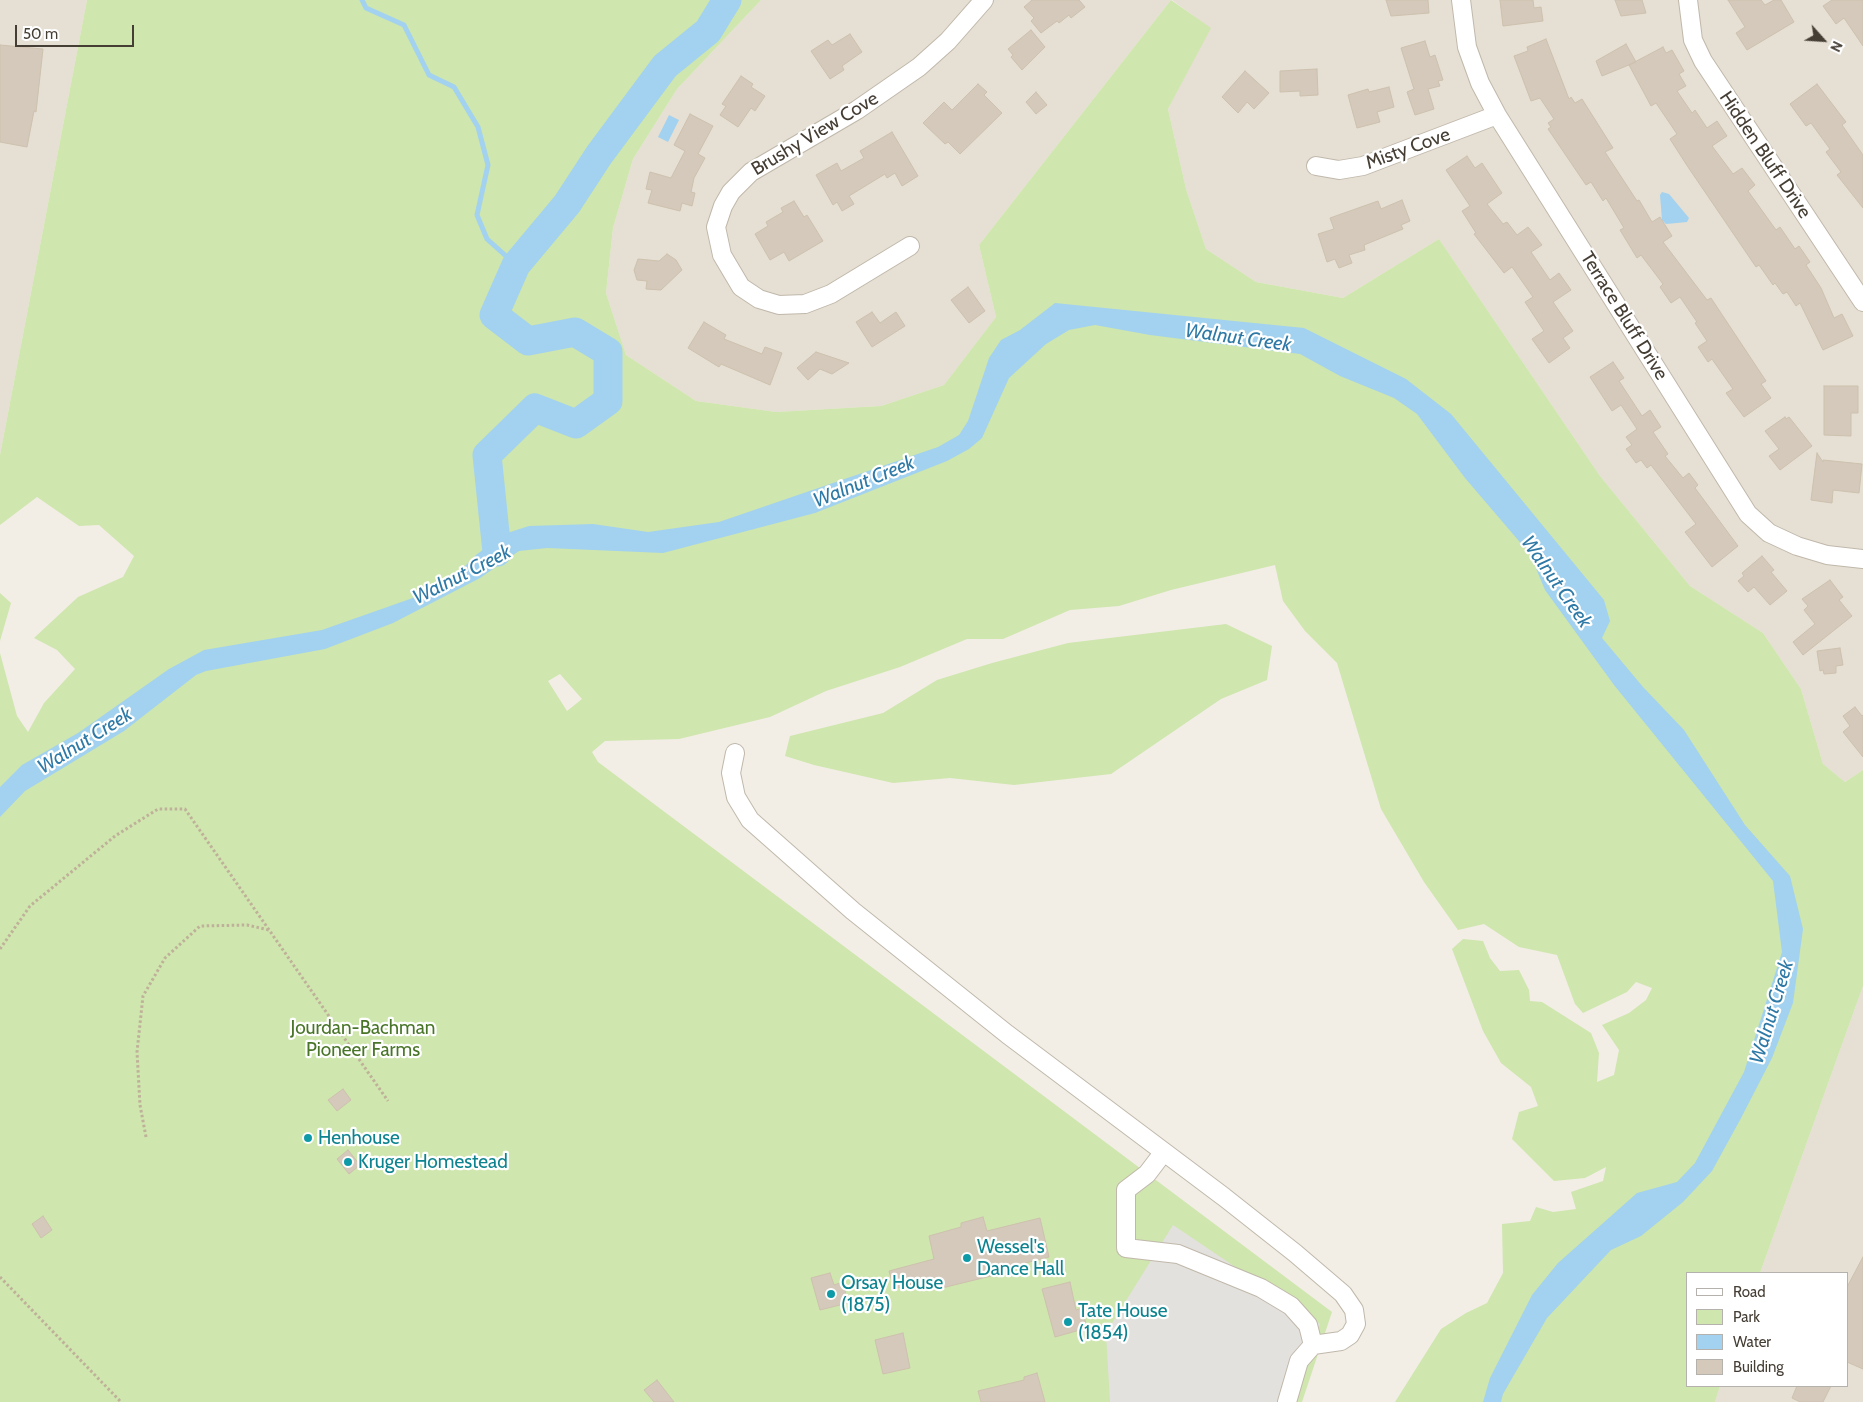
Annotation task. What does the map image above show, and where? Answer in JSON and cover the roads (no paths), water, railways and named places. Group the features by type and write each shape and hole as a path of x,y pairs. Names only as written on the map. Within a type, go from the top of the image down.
{"street":[{"name":"Brushy View Cove","path":"910,246 817,300 805,304 779,305 758,299 741,287 722,255 716,227 723,206 731,192 751,172 850,114 912,73 948,41 984,0"},
{"name":"Terrace Bluff Drive","path":"1461,0 1471,57 1480,82 1497,115 1748,514 1769,533 1798,546 1827,555 1863,559"},
{"name":"Hidden Bluff Drive","path":"1688,0 1693,40 1703,61 1863,302"},
{"name":"Misty Cove","path":"1316,166 1339,170 1363,166 1497,115"},
{"path":"734,753 731,774 736,797 750,820 853,911 1007,1034 1281,1242 1343,1294 1354,1310 1356,1324 1350,1335 1340,1341 1312,1345 1299,1361 1287,1402"},
{"path":"1163,1153 1147,1174 1126,1190 1126,1248 1178,1254 1261,1288 1291,1306 1308,1325 1312,1345"}],"water":[{"path":"669,115 679,120 668,142 658,137"},
{"path":"1662,192 1669,194 1689,218 1687,222 1666,224 1662,220 1660,195"},
{"name":"Walnut Creek","path":"1055,303 1304,328 1406,379 1451,414 1604,600 1610,621 1602,638 1643,687 1684,730 1745,825 1790,876 1803,929 1793,1003 1772,1058 1712,1171 1683,1202 1641,1236 1611,1250 1547,1318 1503,1394 1501,1402 1483,1402 1490,1378 1532,1295 1558,1263 1637,1193 1677,1182 1695,1163 1744,1072 1782,952 1773,881 1614,685 1545,590 1530,554 1465,478 1417,414 1394,398 1340,376 1300,354 1150,335 1095,325 1069,330 1046,344 1009,378 982,438 969,449 947,461 815,513 663,553 547,548 519,551 480,578 393,623 325,649 206,671 196,675 124,731 25,791 0,817 0,787 22,765 78,733 169,669 204,650 322,630 410,599 451,580 476,555 504,534 529,526 593,524 648,532 719,522 938,447 959,435 968,421 989,358 1001,340 1020,330"}],"waterway":[{"path":"362,0 366,8 404,25 429,75 454,87 478,127 488,165 477,215 487,239 516,265"},
{"name":"Walnut Creek","path":"497,552 487,455 535,408 576,424 608,401 608,352 575,332 528,341 494,315 516,265 567,204 599,155 665,66 708,31 727,0"}],"place":[{"name":"Henhouse","path":"308,1138"},
{"name":"Kruger Homestead","path":"348,1162"},
{"name":"Wessel's Dance Hall","path":"967,1258"},
{"name":"Orsay House (1875)","path":"831,1294"},
{"name":"Tate House (1854)","path":"1068,1322"}],"park label":[{"name":"Jourdan-Bachman Pioneer Farms","path":"363,1039"}]}
